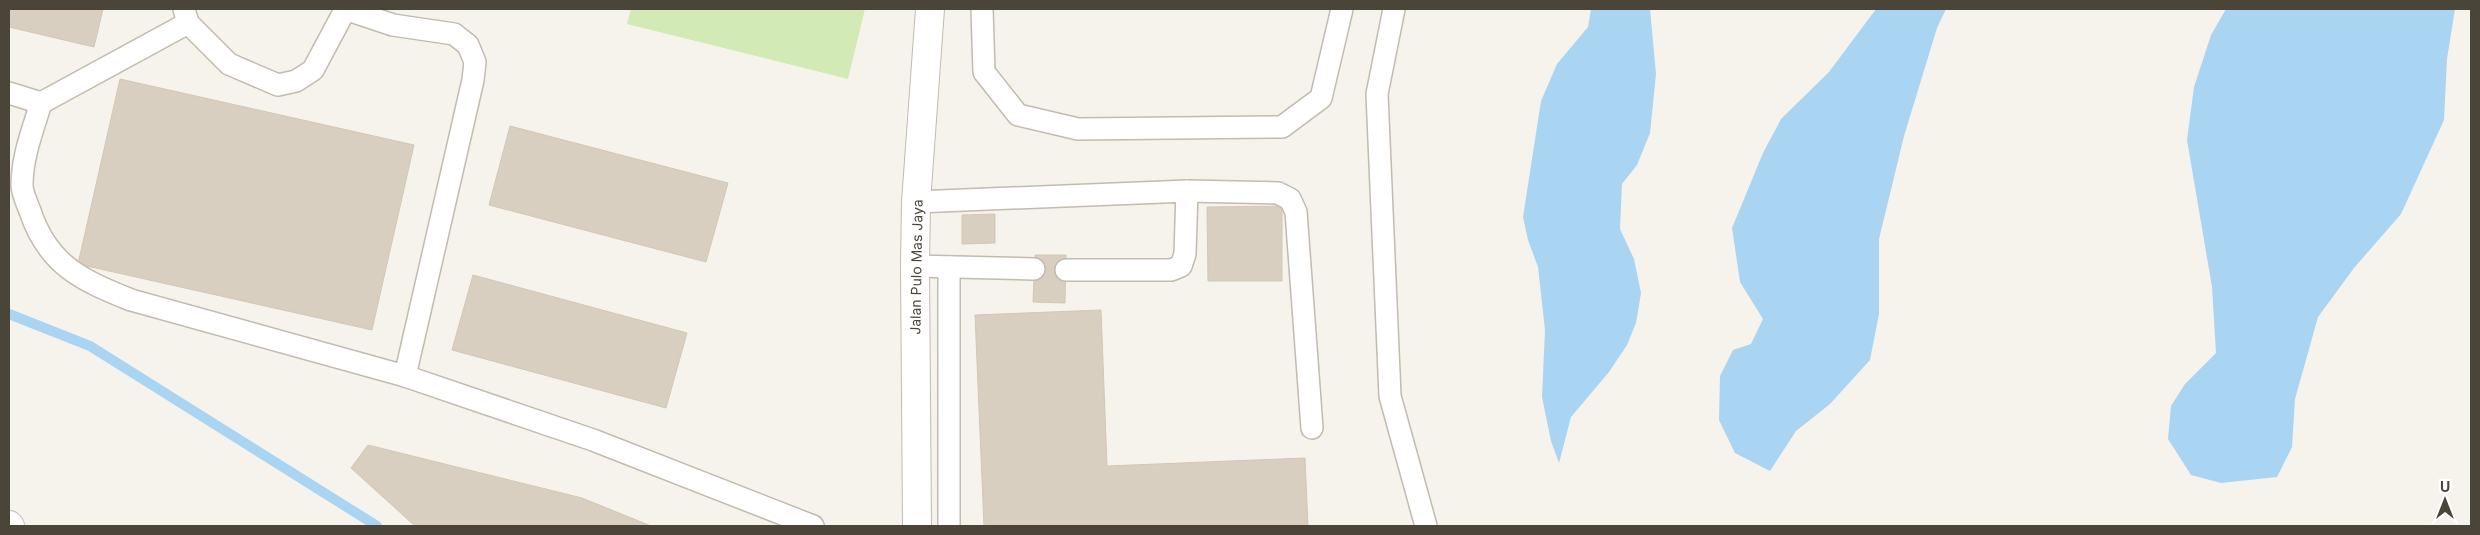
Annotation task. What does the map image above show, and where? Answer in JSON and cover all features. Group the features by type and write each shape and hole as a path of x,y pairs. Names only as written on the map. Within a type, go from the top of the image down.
{"street":[{"name":"Jalan Pulo Mas Jaya","path":"917,526 916,202 930,9"}],"lane":[{"path":"405,376 473,80 474,62 468,46 454,34 392,25 345,9 313,70 296,81 278,85 229,64 186,16 41,103 25,157 22,186 37,231 61,264 93,285 131,300 405,376 593,440 813,526"},
{"path":"982,9 984,72 1018,115 1078,129 1282,127 1321,98 1342,9"},
{"path":"1394,9 1377,94 1390,396 1426,526"},
{"path":"9,93 41,103"},
{"path":"916,202 1187,190 1278,193 1290,199 1296,212 1312,428"},
{"path":"1066,270 1171,270 1182,266 1185,254 1187,190"},
{"path":"915,266 1034,269"},
{"path":"948,267 949,526"}],"green space":[{"path":"631,9 865,9 848,79 627,24"}],"water":[{"path":"1591,9 1650,9 1656,74 1650,133 1637,165 1622,184 1620,229 1634,259 1641,293 1636,323 1627,345 1609,372 1571,417 1559,463 1551,441 1542,397 1545,330 1538,267 1528,240 1523,217 1541,101 1557,64 1588,27"},
{"path":"1876,9 1946,9 1937,28 1904,136 1879,239 1879,314 1870,360 1830,404 1796,431 1770,471 1735,453 1719,420 1720,376 1733,350 1751,344 1763,319 1740,282 1732,228 1763,153 1781,119 1829,72"},
{"path":"2226,9 2455,9 2447,59 2444,120 2401,214 2354,268 2318,317 2295,399 2292,447 2277,477 2221,483 2191,475 2168,439 2171,406 2185,384 2216,353 2212,287 2187,140 2194,87 2211,35"}],"building":[{"path":"9,9 103,9 94,47 9,27"},
{"path":"120,79 414,145 372,330 78,264"},
{"path":"510,126 728,183 706,262 489,205"},
{"path":"1282,206 1282,281 1208,281 1207,207"},
{"path":"995,214 995,243 962,244 962,215"},
{"path":"1035,255 1066,255 1065,303 1033,302"},
{"path":"473,275 687,333 666,408 452,350"},
{"path":"1101,310 1107,466 1305,458 1308,526 984,526 975,315"},
{"path":"368,445 582,498 651,526 415,526 351,468"}],"waterway":[{"path":"9,314 90,346 377,526"}]}
